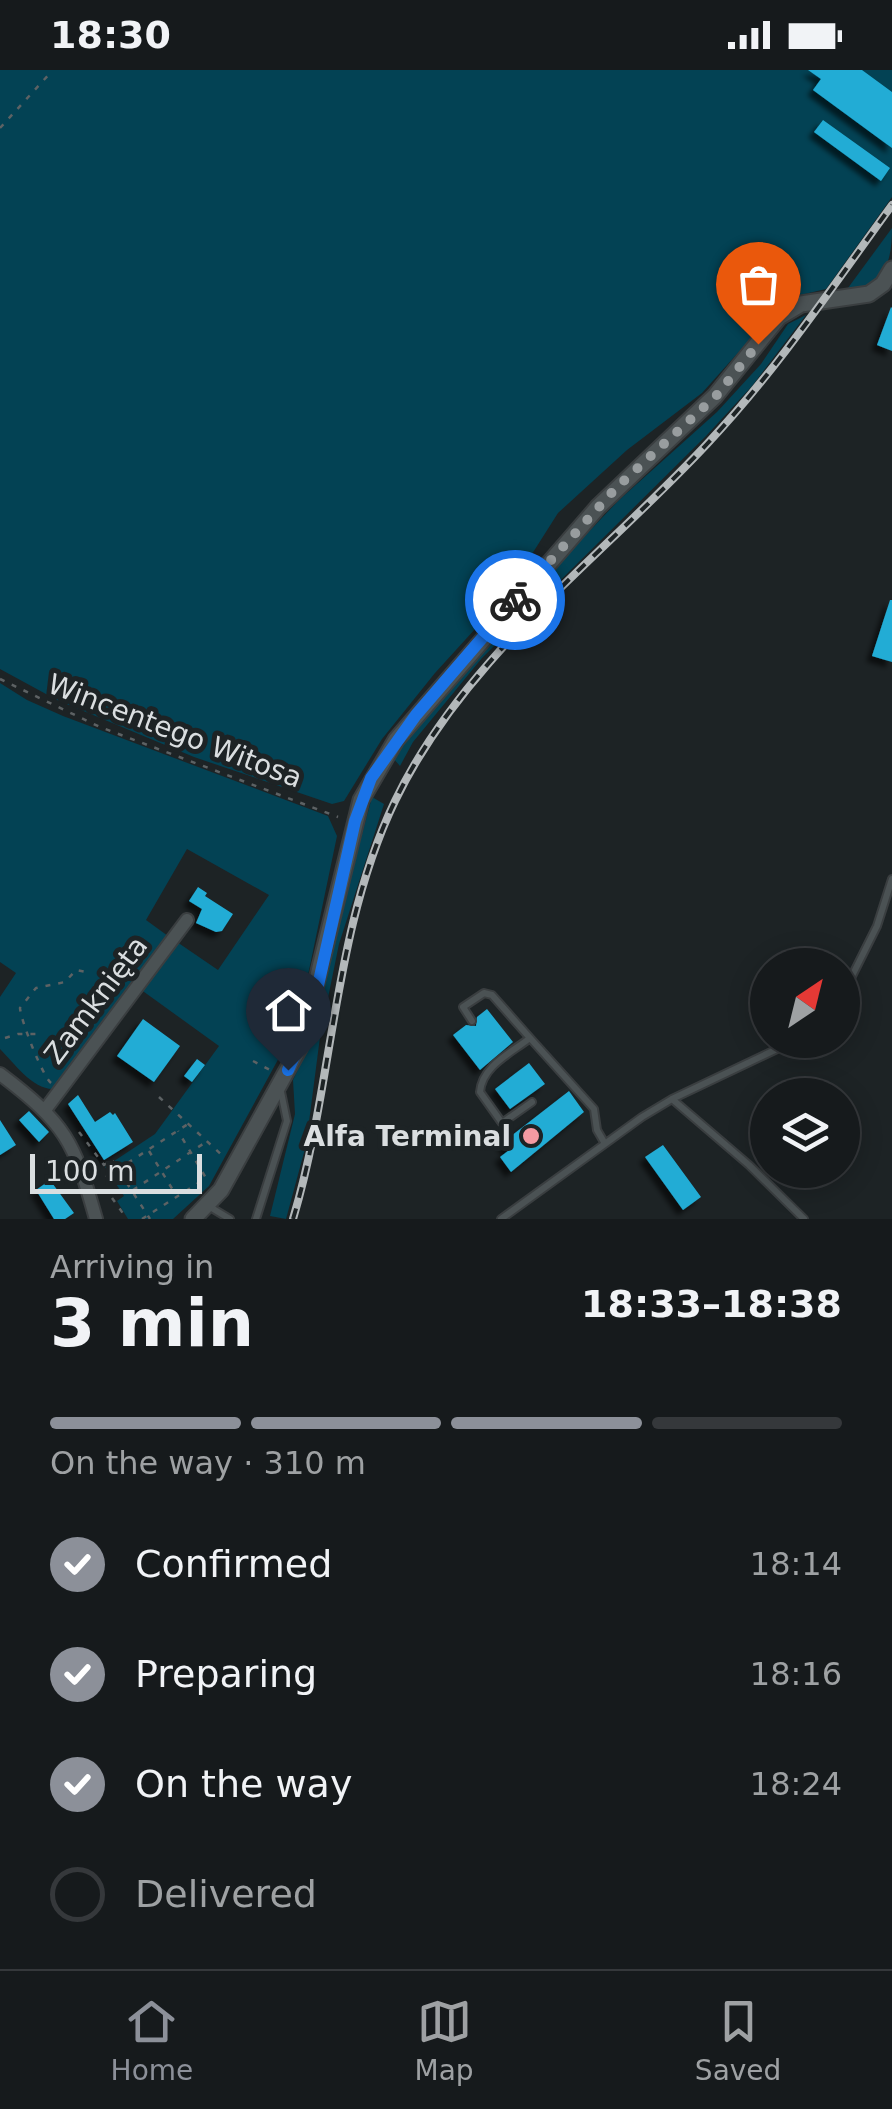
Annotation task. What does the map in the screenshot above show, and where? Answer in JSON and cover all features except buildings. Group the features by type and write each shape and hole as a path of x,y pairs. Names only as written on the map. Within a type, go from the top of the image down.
{"street":[{"path":"193,1219 235,1168 301,1045 310,1021 361,800 396,740 598,507 716,396 779,316 797,305 860,297 885,288 892,269"},
{"name":"Zamknięta","path":"46,1110 187,920"},
{"name":"Zamknięta","path":"0,1074 46,1110 66,1136 76,1152 96,1219"}],"lane":[{"path":"860,964 889,897 892,879"},
{"path":"472,1020 463,1007 484,992 492,994 594,1109 597,1130 604,1142"},
{"path":"530,1038 487,1072 481,1080 480,1092 502,1122 532,1102"},
{"path":"501,1219 604,1142 672,1099 758,1058"},
{"path":"256,1219 287,1121 279,1080"},
{"path":"672,1099 748,1164 804,1219"},
{"path":"208,1205 230,1219"}],"path":[{"path":"0,128 52,70"},
{"name":"Wincentego Witosa","path":"0,679 100,728 338,817"},
{"path":"62,1088 45,1079 19,1010 32,992 44,985 65,982 76,970 86,972"},
{"path":"5,1038 38,1034"},
{"path":"253,1061 279,1080"},
{"path":"159,1096 229,1162"},
{"path":"106,1176 188,1124"},
{"path":"142,1219 206,1178 178,1130"},
{"path":"66,1136 81,1131 104,1165 112,1160 149,1217"},
{"path":"132,1190 207,1142"},
{"path":"148,1150 178,1197"},
{"path":"112,1198 127,1219"}],"shaded area":[{"path":"0,70 892,70 892,197 826,289 787,298 702,393 627,450 558,513 506,595 382,739 344,801 332,804 194,757 57,700 0,669"},
{"path":"892,228 883,272 869,285 845,292"},
{"path":"806,315 752,386 706,436 482,658 413,742 400,766 393,758 425,712 557,565 619,500 717,412 761,364 788,324"},
{"path":"0,683 63,716 328,816 337,836 298,1023 209,1186 173,1219 128,1219 117,1201 124,1196 105,1167 155,1134 219,1046 140,989 177,942 218,970 269,895 187,849 146,920 168,936 54,1089 31,1080 0,1049 0,997 16,973 0,962"},
{"path":"372,797 384,804 339,944 320,1037 306,1145 286,1219 270,1216 295,1114 293,1080 313,1037 333,942"}],"railway":[{"path":"293,1219 307,1167 358,902 395,801 424,749 496,655 707,444 757,387 892,205"}],"way so far":[{"path":"515,600 616,488 716,396 758,344"}],"place":[{"name":"Alfa Terminal","path":"531,1136"}],"route":[{"path":"288,1070 310,1021 355,821 371,778 416,715 515,600"}]}
